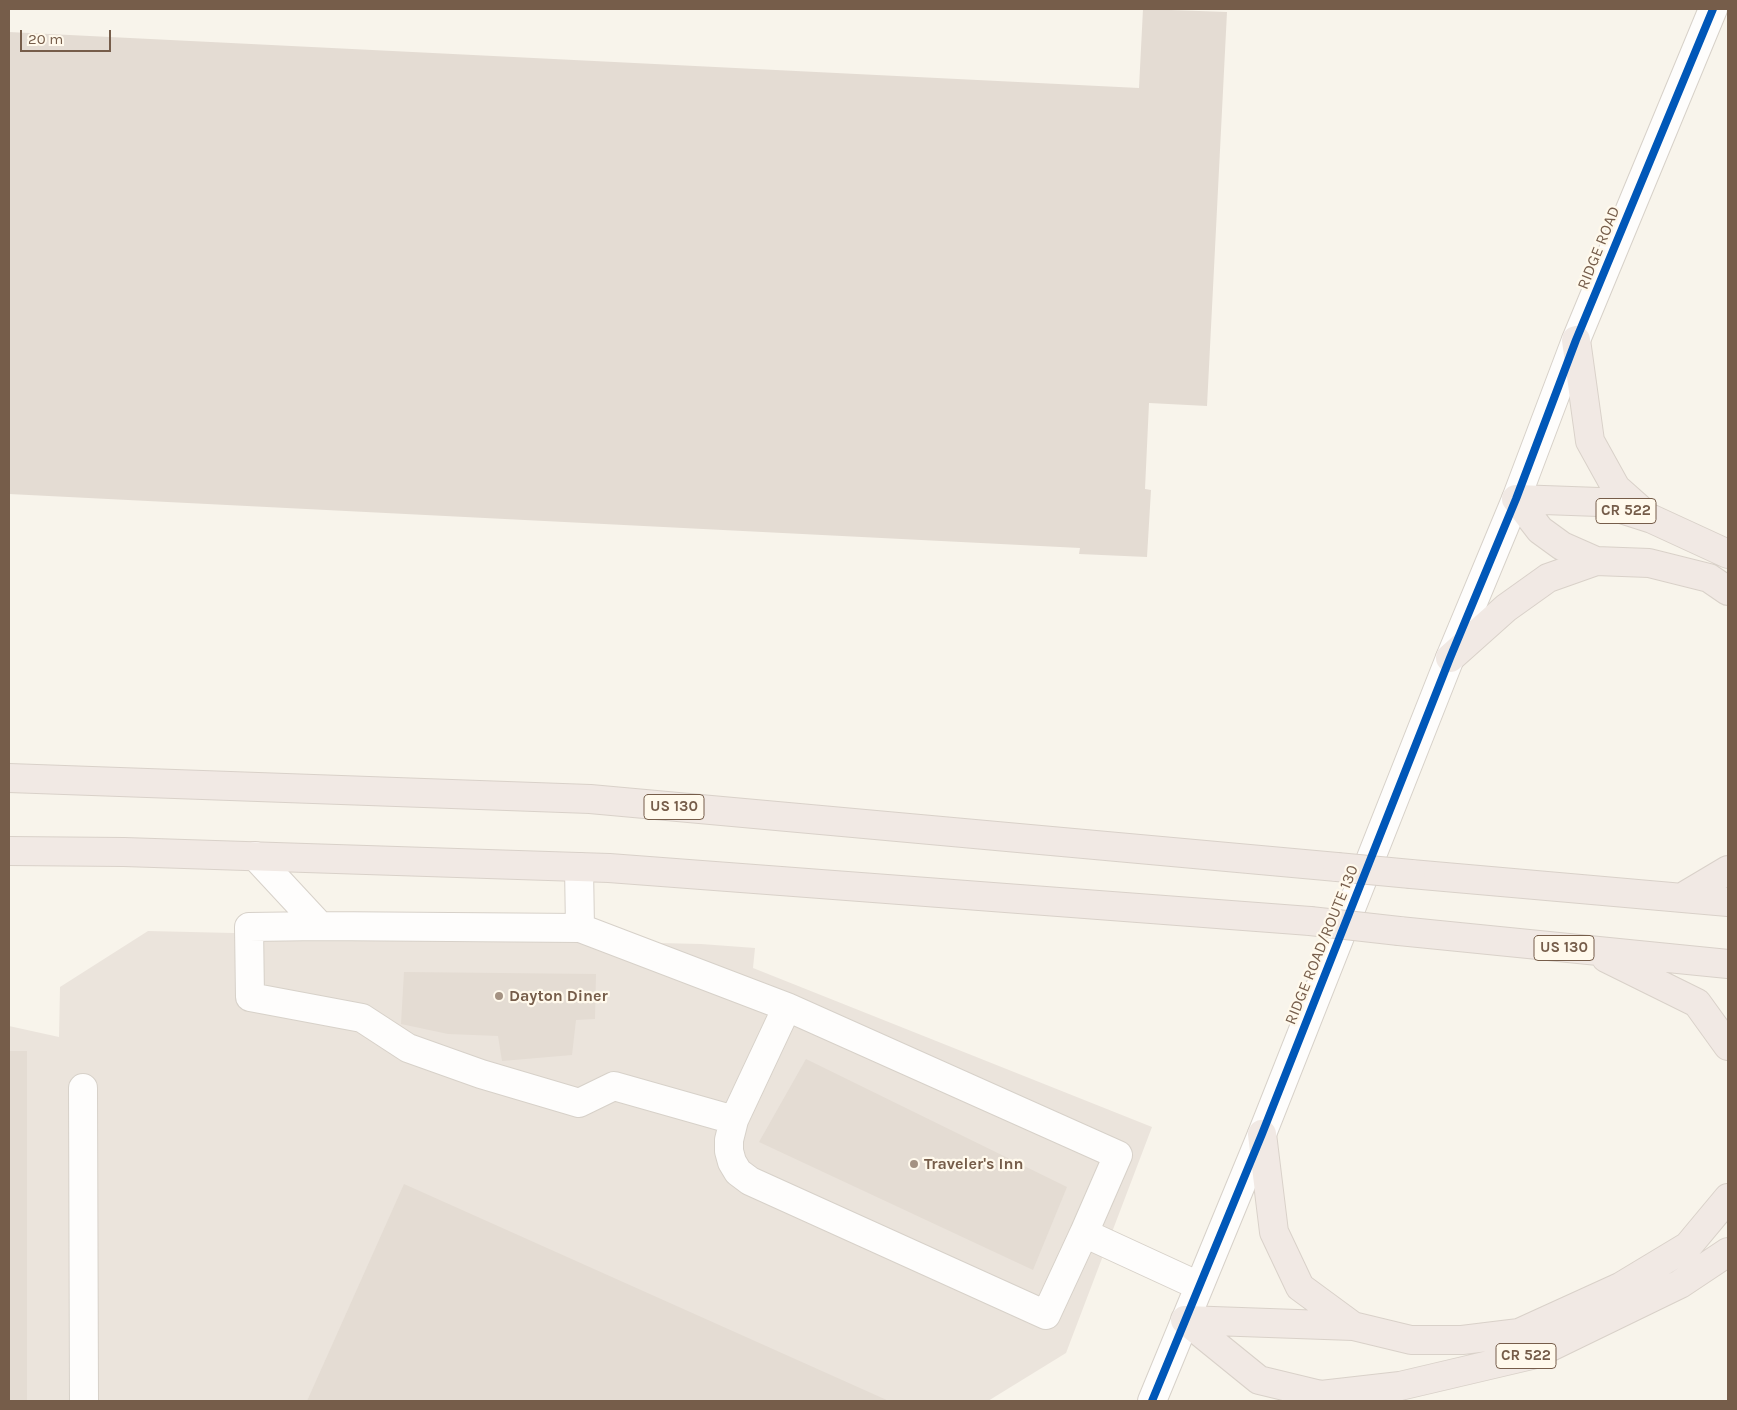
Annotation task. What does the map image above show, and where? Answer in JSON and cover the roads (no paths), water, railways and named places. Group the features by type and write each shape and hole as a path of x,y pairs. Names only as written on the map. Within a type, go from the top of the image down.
{"highway":[{"path":"1576,340 1590,441 1616,488 1652,519"},
{"path":"1516,499 1540,530 1562,546 1596,560 1649,563 1709,578 1728,591"},
{"name":"CR 522","path":"1516,499 1598,502 1652,519 1728,554"},
{"path":"1450,658 1506,608 1548,578 1596,560"},
{"name":"US 130","path":"9,778 590,799 1728,902"},
{"name":"US 130","path":"9,851 255,856 579,867 1310,921 1728,964"},
{"path":"1681,898 1728,870"},
{"path":"1591,951 1697,1003 1728,1046"},
{"path":"1262,1134 1274,1232 1300,1287 1353,1326"},
{"path":"1185,1320 1353,1326 1412,1340 1462,1340 1519,1333 1620,1287 1688,1246 1728,1198"},
{"name":"CR 522","path":"1312,1398 1400,1386 1536,1354 1680,1284 1728,1252"},
{"path":"1185,1320 1259,1380 1312,1398"}],"street":[{"name":"RIDGE ROAD","path":"1516,499 1576,340 1707,11"},
{"name":"RIDGE ROAD/ROUTE 130","path":"1152,1401 1262,1134 1450,658 1516,499"},
{"path":"255,856 320,926"},
{"path":"579,867 580,928"},
{"path":"734,1120 614,1086 579,1103 481,1074 408,1048 362,1018 250,998 249,927 580,928 787,1007 1118,1155 1046,1315 750,1181 738,1172 728,1152 734,1120 787,1007"},
{"path":"83,1088 84,1401"},
{"path":"1084,1233 1199,1286"}],"place":[{"name":"Dayton Diner","path":"499,996"},
{"name":"Traveler's Inn","path":"914,1164"}]}
